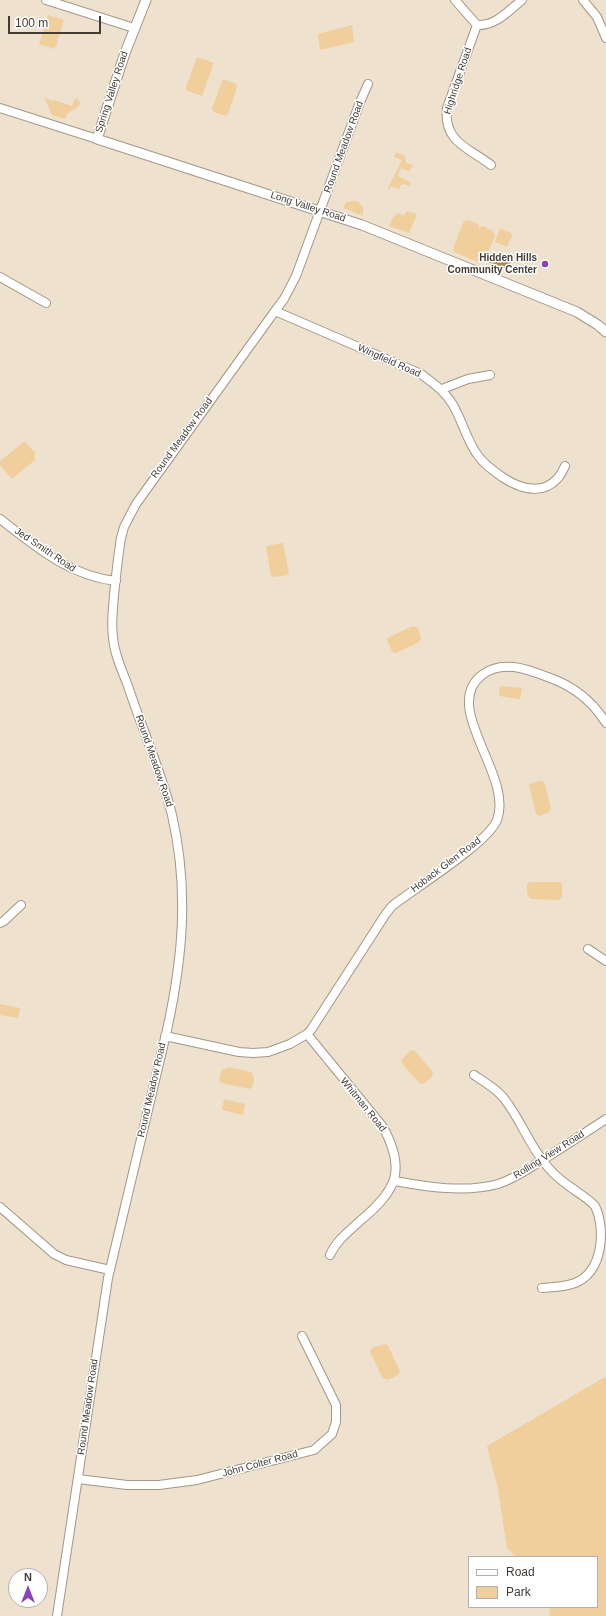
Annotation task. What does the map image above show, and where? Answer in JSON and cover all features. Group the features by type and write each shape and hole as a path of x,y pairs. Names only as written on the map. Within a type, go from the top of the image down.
{"street":[{"path":"46,0 134,28"},
{"name":"Spring Valley Road","path":"97,139 134,28 146,0"},
{"path":"456,0 477,25 484,25 498,20 522,0"},
{"path":"583,0 597,18 606,38"},
{"name":"Highridge Road","path":"477,25 447,108 446,119 453,138 459,144 491,165"},
{"name":"Round Meadow Road","path":"57,1616 110,1270 175,994 180,959 182,911 180,865 173,821 161,777 116,652 113,638 112,620 121,538 130,513 275,311 292,285 368,84"},
{"name":"Long Valley Road","path":"0,108 377,230 577,312 598,325 606,332"},
{"path":"0,277 46,303"},
{"name":"Wingfield Road","path":"275,311 413,370 442,389 454,405 478,457 489,468 515,485 527,489 549,485 558,478 565,466"},
{"path":"442,389 468,379 490,375"},
{"name":"Jed Smith Road","path":"0,518 64,565 79,573 96,578 116,581"},
{"name":"Hoback Glen Road","path":"165,1036 239,1052 253,1053 268,1052 279,1049 307,1034 392,906 486,835 497,820 500,800 496,781 470,715 468,701 472,687 480,676 488,670 500,666 510,666 532,671 566,684 582,694 594,706 606,723"},
{"path":"0,923 4,921 21,904"},
{"path":"588,949 606,962"},
{"name":"Whitman Road","path":"307,1034 383,1127 393,1144 396,1162 394,1181 381,1201 345,1234 334,1246 330,1255"},
{"path":"474,1075 496,1090 508,1103 542,1160 553,1174 596,1207 601,1216 606,1235 600,1258 594,1269 575,1283 542,1288"},
{"name":"Rolling View Road","path":"394,1181 425,1187 476,1188 498,1184 518,1175 606,1119"},
{"path":"0,1207 37,1242 54,1254 66,1260 110,1270"},
{"name":"John Colter Road","path":"78,1479 126,1485 159,1485 203,1479 314,1450 332,1434 336,1422 336,1405 302,1336"}],"green space":[{"path":"48,15 64,20 55,49 39,44"},
{"path":"352,25 354,42 320,50 318,34"},
{"path":"197,57 214,63 202,96 185,90"},
{"path":"223,79 236,84 237,87 228,114 225,116 214,112 212,108"},
{"path":"44,97 72,106 74,100 77,98 81,103 67,114 65,119 52,115"},
{"path":"396,152 405,156 406,163 413,165 409,171 401,168 398,176 411,183 409,186 404,184 401,185 399,189 391,186 390,189 388,188 402,160 394,157"},
{"path":"356,201 363,207 363,216 343,208 346,202"},
{"path":"407,211 417,214 409,233 389,226 393,217 398,213 404,215"},
{"path":"468,220 478,224 479,228 483,226 493,231 495,235 485,261 480,263 454,252 453,248 464,221"},
{"path":"500,228 513,234 507,247 495,242"},
{"path":"25,441 35,453 35,460 12,479 0,465 0,461"},
{"path":"283,543 289,575 273,577 271,576 266,546"},
{"path":"413,626 418,628 421,638 419,642 396,653 392,652 387,640 389,637"},
{"path":"500,686 522,688 520,699 499,696"},
{"path":"542,780 545,784 551,809 549,812 539,816 536,814 529,786 530,784"},
{"path":"530,882 560,882 562,884 562,897 558,900 531,899 527,894 527,884"},
{"path":"0,1004 20,1008 18,1018 0,1015"},
{"path":"411,1050 415,1051 433,1072 432,1077 423,1084 419,1083 401,1062"},
{"path":"229,1067 251,1072 254,1081 250,1089 221,1083 219,1079 222,1070"},
{"path":"224,1099 245,1104 243,1115 222,1110"},
{"path":"385,1344 388,1346 400,1371 398,1375 387,1380 382,1377 370,1352 372,1348"},
{"path":"606,1377 606,1616 550,1616 549,1608 598,1608 598,1556 515,1556 507,1548 498,1489 487,1446"}],"shaded area":[{"path":"491,253 512,259 507,270 488,262"}],"place":[{"name":"Hidden Hills Community Center","path":"545,264"}]}
